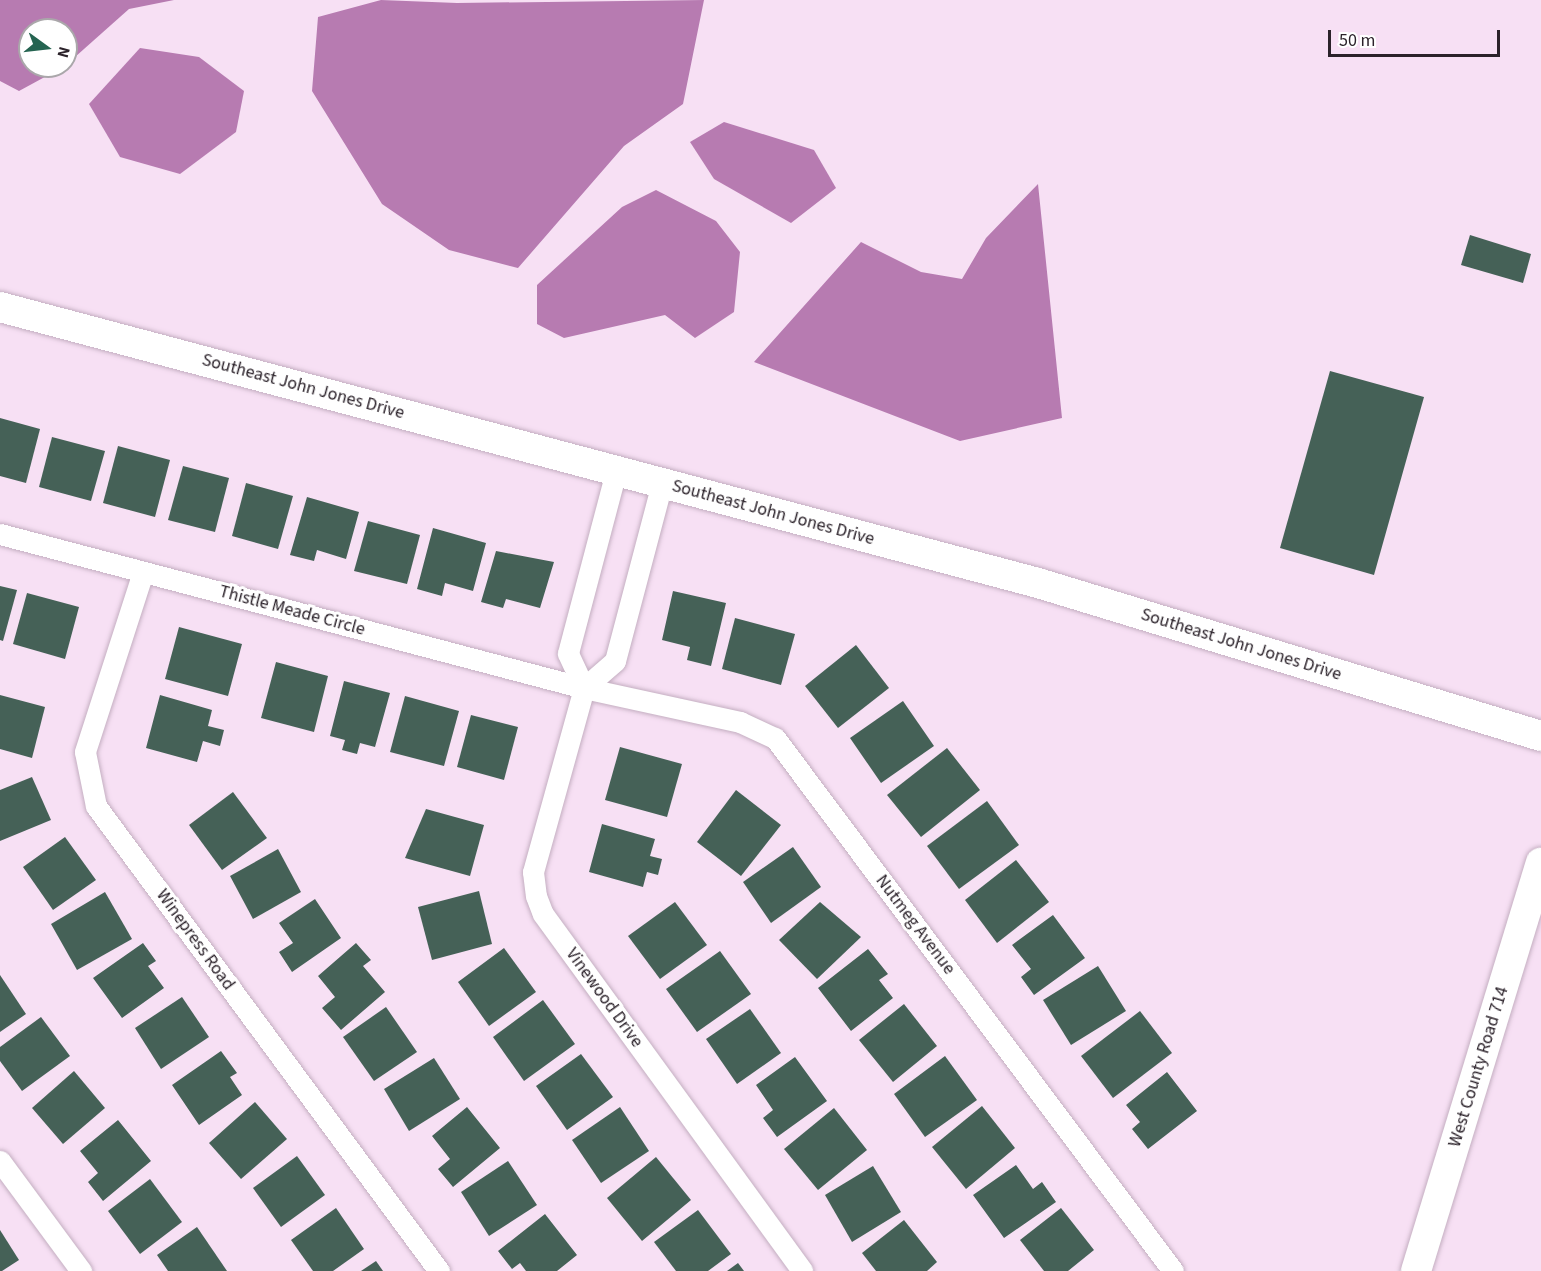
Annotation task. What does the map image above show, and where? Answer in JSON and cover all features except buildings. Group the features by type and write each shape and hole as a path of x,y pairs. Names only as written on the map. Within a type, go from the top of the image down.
{"main road":[{"name":"Southeast John Jones Drive","path":"0,307 1038,583 1541,736"},
{"name":"West County Road 714","path":"1416,1271 1541,863"}],"street":[{"path":"616,471 568,653 584,688 615,661 662,483"},
{"name":"Thistle Meade Circle","path":"0,534 584,688"},
{"name":"Winepress Road","path":"142,572 84,752 96,806 439,1271"},
{"name":"Vinewood Drive","path":"584,688 533,872 540,905 802,1271"},
{"name":"Nutmeg Avenue","path":"584,688 740,722 775,738 1173,1271"},
{"path":"0,1161 81,1271"}],"shaded area":[{"path":"0,0 174,0 129,9 78,54 78,18 18,18 18,78 43,78 19,91 0,81"},
{"path":"381,0 457,3 704,0 683,104 624,146 518,268 449,250 382,204 312,91 318,17"},
{"path":"140,48 199,57 244,91 236,132 180,174 120,157 89,104"},
{"path":"724,122 814,150 836,188 791,223 714,179 690,142"},
{"path":"1038,184 1062,418 960,441 754,362 861,242 921,272 962,279 986,238"},
{"path":"656,190 716,221 740,252 734,312 695,338 665,315 564,338 537,324 537,285 622,207"}]}
